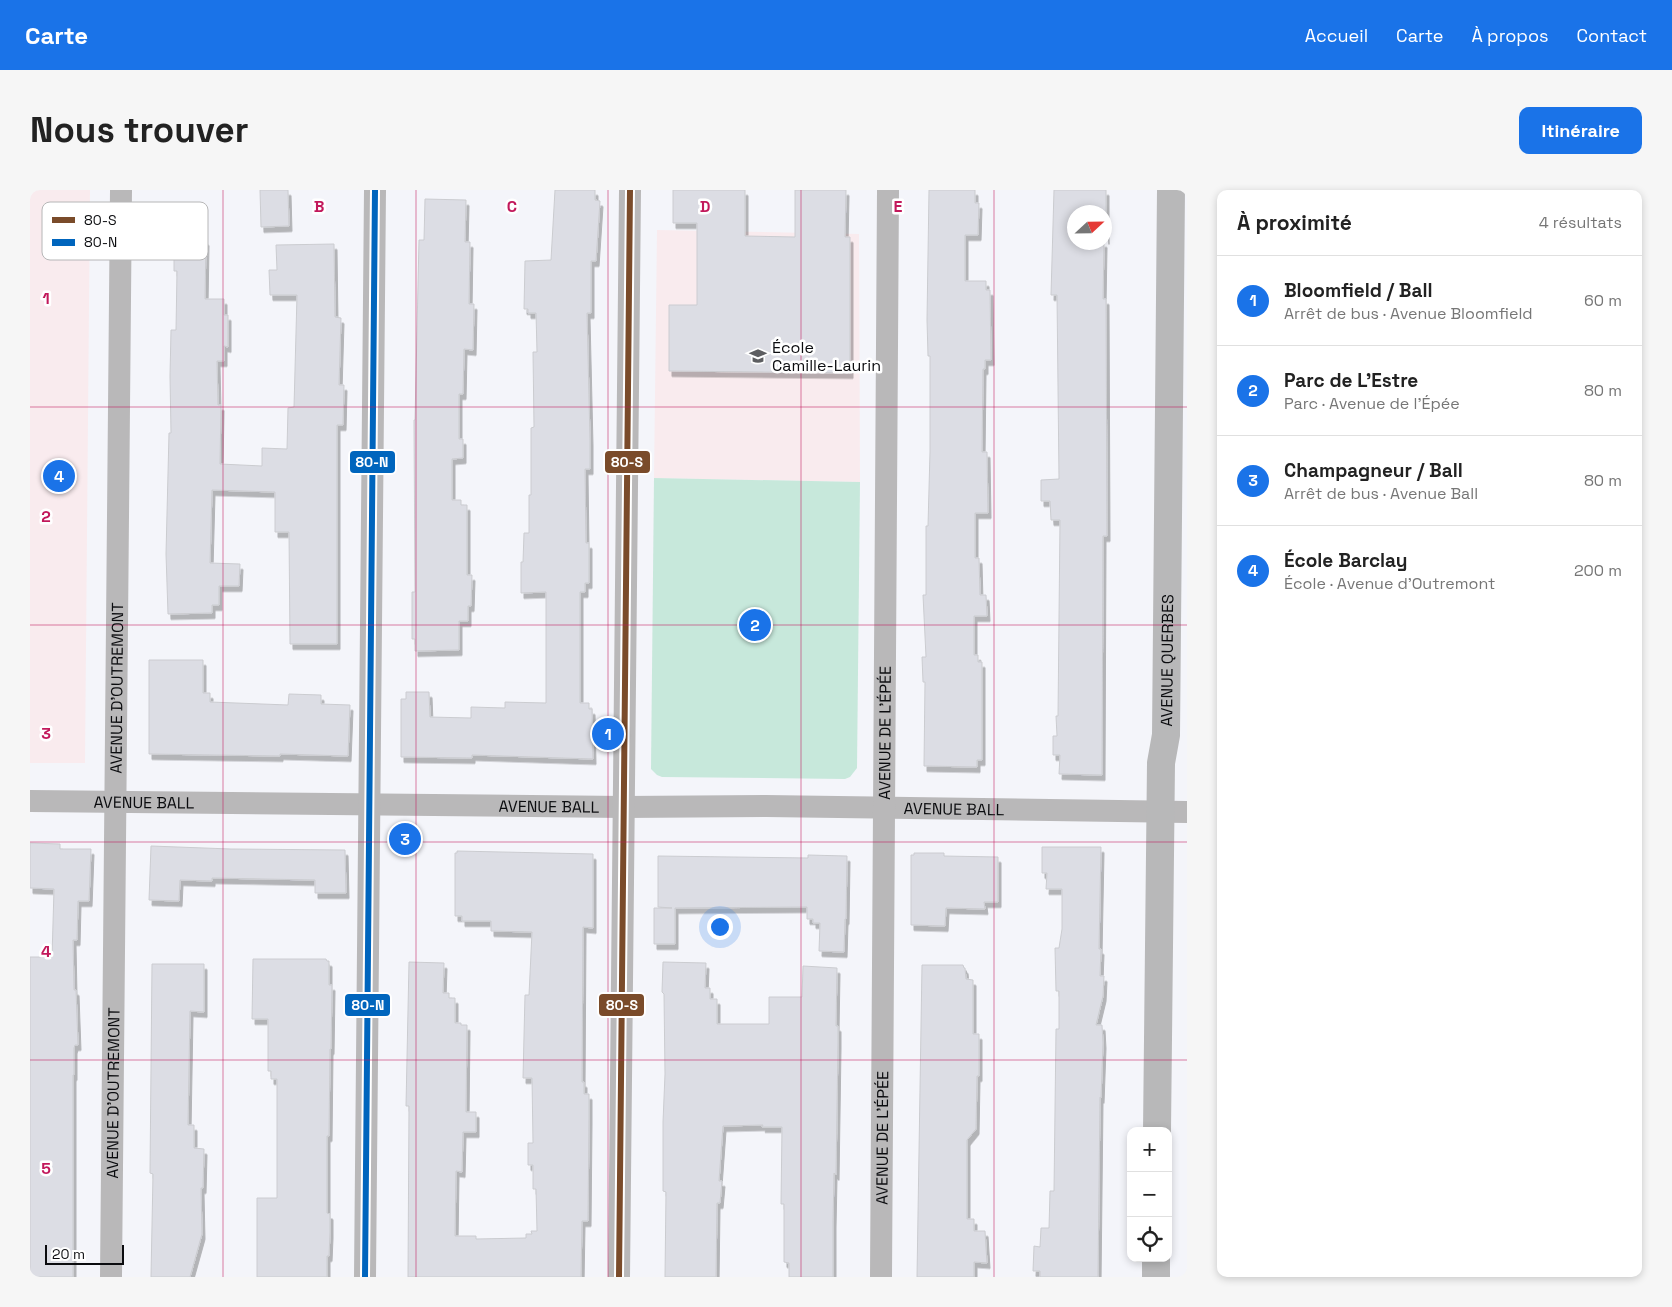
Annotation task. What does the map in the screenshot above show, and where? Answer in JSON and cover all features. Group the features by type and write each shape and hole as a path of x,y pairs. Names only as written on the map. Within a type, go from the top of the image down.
{"street":[{"path":"365,1277 375,190"},
{"path":"619,1277 630,190"},
{"name":"AVENUE DE L'ÉPÉE","path":"880,1277 888,190"},
{"name":"AVENUE QUERBES","path":"1157,1127 1161,763 1166,734 1171,190"},
{"name":"AVENUE D'OUTREMONT","path":"110,1277 120,260"},
{"name":"AVENUE BALL","path":"30,801 766,806 1187,812"},
{"path":"1156,1262 1156,1277"}],"shaded area":[{"path":"30,190 90,190 90,202 42,202 42,260 89,260 85,763 30,763"},
{"name":"École Camille-Laurin","path":"657,230 859,234 860,482 654,478"}],"green space":[{"path":"654,478 860,482 857,768 850,777 845,779 662,777 651,769"}],"building":[{"path":"260,190 288,190 289,226 261,227"},
{"path":"555,190 595,190 595,200 600,201 596,261 591,261 591,313 587,313 590,469 585,469 586,543 589,543 589,583 585,583 585,592 580,592 580,703 589,703 589,709 592,709 593,759 472,755 472,758 401,757 401,699 406,699 406,692 429,692 430,717 471,718 471,707 505,708 505,702 546,703 546,592 521,593 521,562 523,562 524,533 529,533 531,428 534,427 533,352 537,352 536,313 528,313 528,309 524,309 525,261 551,260"},
{"path":"673,190 745,190 745,236 795,237 795,190 846,190 845,237 850,237 850,373 669,371 669,305 697,305 697,223 673,223"},
{"path":"929,190 975,190 975,203 979,203 978,235 965,235 965,281 986,281 986,290 990,290 991,360 985,360 985,369 983,369 982,452 987,452 988,513 975,513 975,558 979,558 980,595 986,595 987,616 974,616 974,655 978,655 978,662 982,662 982,760 977,760 977,767 924,766 925,682 923,682 922,657 926,657 923,595 926,595 926,526 928,526 930,452 930,356 928,356 927,320"},
{"path":"1054,190 1106,190 1106,205 1067,205 1067,250 1104,250 1103,299 1106,299 1107,536 1103,536 1102,775 1059,774 1060,755 1053,755 1053,736 1057,736 1056,716 1058,716 1060,520 1051,520 1050,501 1041,501 1041,480 1059,479 1057,295 1051,295"},
{"path":"425,199 466,200 465,242 470,242 469,304 474,304 473,350 464,349 463,394 459,394 459,439 463,439 463,458 452,459 452,500 461,500 461,505 467,505 467,575 472,575 471,606 468,606 468,621 459,621 459,650 415,651 415,639 412,639 412,592 415,592 414,420 419,240 424,240"},
{"path":"334,244 335,317 341,318 339,385 344,385 343,425 337,425 337,644 290,644 289,532 275,532 275,492 212,490 210,563 240,564 239,586 219,586 219,605 212,605 212,613 168,614 166,554 169,433 171,433 171,330 176,330 177,271 174,271 174,260 206,260 205,299 224,299 224,315 228,315 228,347 224,346 224,361 217,361 218,405 221,405 220,464 262,466 262,448 287,449 288,408 294,407 297,295 270,295 269,270 277,270 276,245"},
{"path":"149,660 203,660 203,693 210,693 210,702 288,705 289,694 321,695 321,704 350,705 348,756 149,754"},
{"path":"30,843 60,844 60,849 91,849 89,901 78,901 77,940 73,940 78,1045 75,1045 74,1048 73,1075 73,1277 30,1277 30,957 52,957 54,889 30,888"},
{"path":"151,846 345,850 346,893 315,893 315,880 212,878 212,881 180,880 179,901 149,900"},
{"path":"1042,847 1101,847 1099,949 1101,949 1100,976 1104,976 1103,996 1096,1025 1102,1025 1103,1043 1100,1097 1098,1277 1040,1277 1040,1271 1033,1271 1034,1246 1040,1247 1041,1228 1049,1228 1050,1191 1054,1191 1056,1029 1059,1029 1059,991 1056,991 1055,948 1059,948 1062,929 1062,889 1046,889 1047,873 1042,873"},
{"path":"457,851 593,854 593,928 583,927 582,1082 584,1082 584,1094 589,1094 589,1119 588,1221 582,1221 581,1277 408,1277 409,1106 406,1106 409,962 444,963 443,993 449,993 449,998 455,998 455,1023 467,1025 466,1112 476,1112 476,1132 463,1132 462,1172 456,1171 455,1236 476,1236 476,1239 526,1238 526,1234 532,1234 531,1231 537,1231 536,1189 533,1189 533,1165 528,1165 528,1143 533,1143 532,1078 523,1078 525,995 529,995 532,932 491,931 491,921 462,921 462,916 455,916 455,853"},
{"path":"914,853 944,853 944,856 998,857 998,902 984,902 985,909 946,908 945,926 911,925 911,855 914,855"},
{"path":"808,855 847,856 844,952 819,951 820,923 813,923 813,919 807,919 807,907 675,908 675,944 654,944 654,908 672,908 658,907 658,856 808,858"},
{"path":"253,959 326,959 329,961 329,985 332,985 329,1136 327,1136 327,1213 330,1214 330,1233 327,1277 257,1277 257,1198 277,1198 277,1079 271,1079 271,1071 268,1071 268,1019 252,1019"},
{"path":"663,962 706,963 705,988 710,988 710,999 717,999 717,1024 769,1024 769,997 802,997 803,966 837,968 836,1026 838,1026 838,1043 833,1277 789,1277 789,1263 784,1262 784,1204 781,1204 782,1127 762,1127 763,1125 723,1126 719,1181 722,1181 720,1203 717,1203 716,1277 665,1277 666,1192 663,1191 665,1074 664,994 662,992"},
{"path":"152,964 204,964 204,1012 190,1011 188,1125 194,1125 194,1148 204,1149 203,1188 201,1188 202,1234 190,1277 151,1277 153,1174 150,1173"},
{"path":"922,965 963,965 966,979 973,980 973,1034 979,1034 979,1076 977,1076 976,1129 967,1140 967,1219 974,1219 974,1231 985,1231 987,1263 974,1262 974,1277 917,1277"}],"transit line":[{"name":"80-N","path":"365,1277 375,190"},
{"name":"80-S","path":"619,1277 630,190"}],"place":[{"name":"École Camille-Laurin","path":"758,356"},
{"name":"École Barclay","path":"59,476"},
{"name":"Parc de L'Estre","path":"755,625"},
{"name":"Bloomfield / Ball","path":"608,734"},
{"name":"Champagneur / Ball","path":"405,839"}]}
